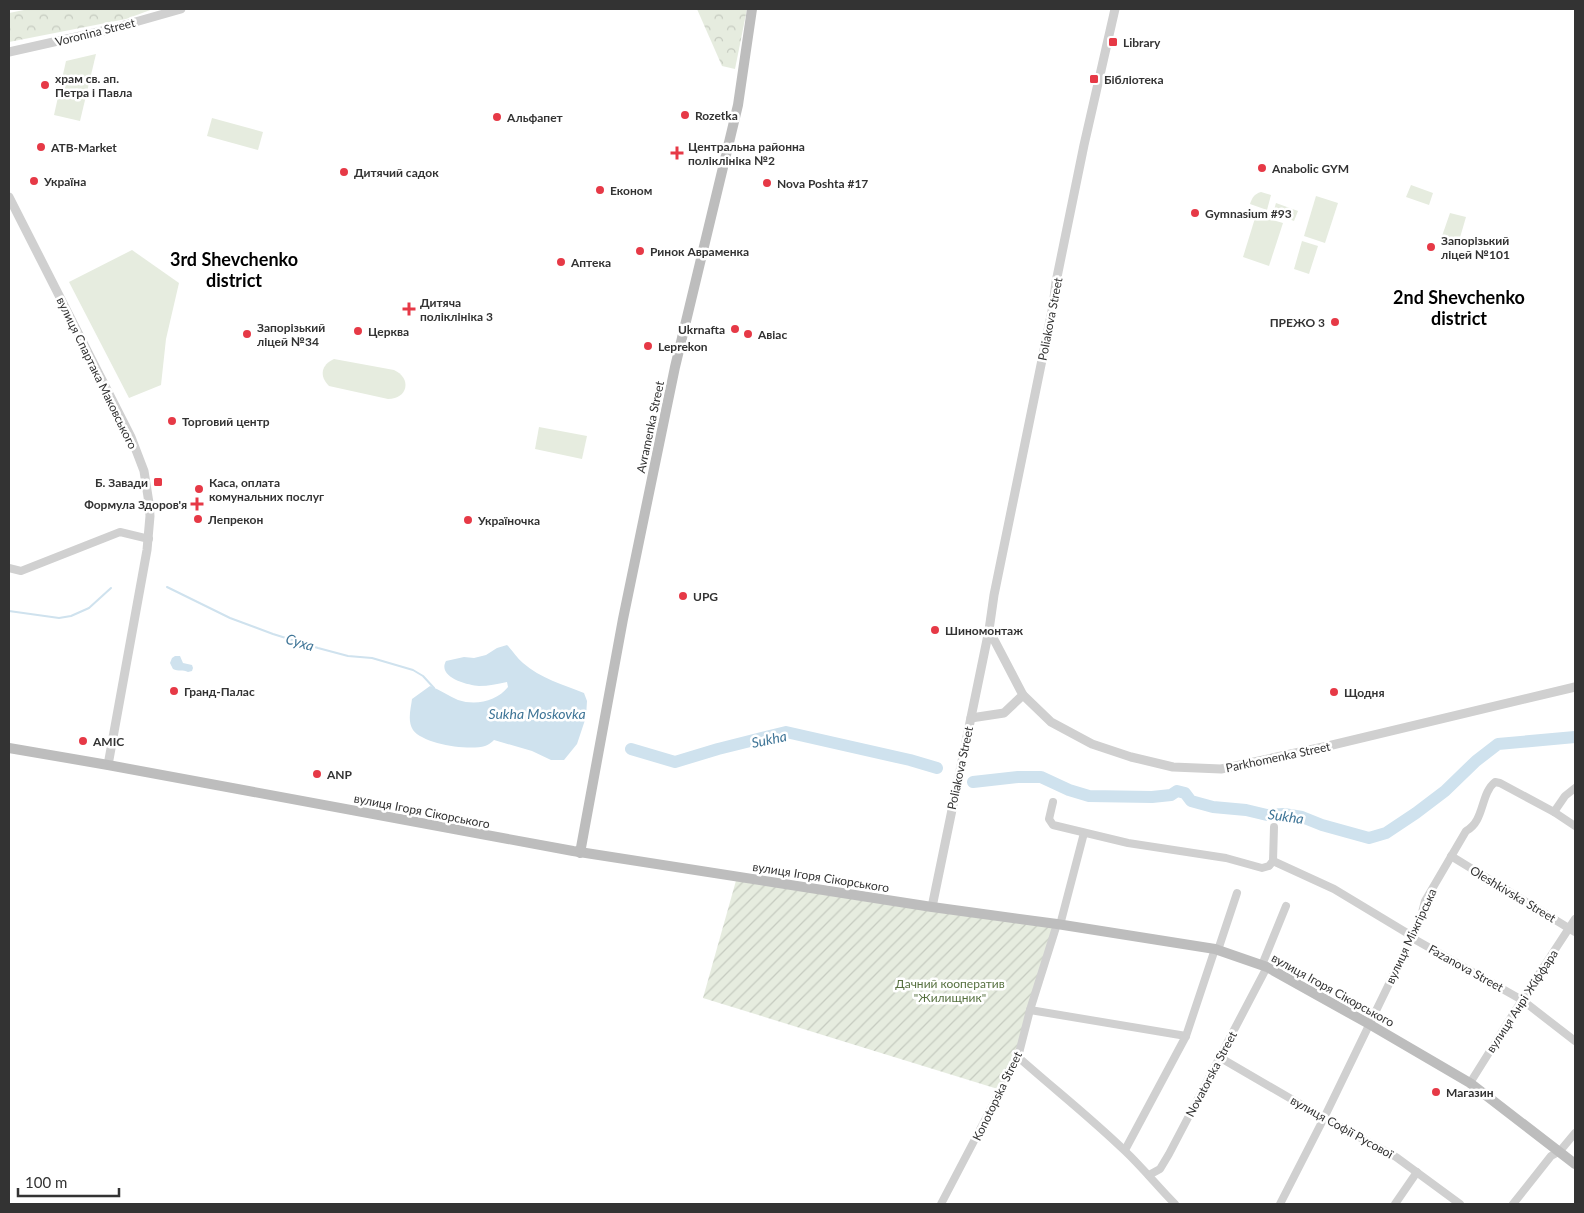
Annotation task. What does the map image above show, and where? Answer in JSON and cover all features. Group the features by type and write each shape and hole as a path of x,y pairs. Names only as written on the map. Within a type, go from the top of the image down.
{"main road":[{"name":"Avramenka Street","path":"580,852 623,619 674,376 738,105 752,9"},
{"name":"вулиця Ігоря Сікорського","path":"9,748 580,852 1216,949 1265,966 1470,1083 1575,1164"}],"street":[{"name":"Voronina Street","path":"9,52 107,30 181,9"},
{"name":"Poliakova Street","path":"932,907 989,630 994,595 1053,306 1056,282 1084,145 1115,9"},
{"name":"вулиця Спартака Маковського","path":"9,197 131,437 144,471 150,516 149,539 108,765"},
{"path":"9,568 21,571 120,532 149,539"},
{"path":"971,718 1004,713 1023,695 989,630"},
{"name":"Parkhomenka Street","path":"1023,695 1050,722 1092,744 1131,757 1173,767 1221,769 1347,742 1575,687"},
{"name":"вулиця Міжгірська","path":"1280,1204 1420,920 1425,901 1466,831 1473,828 1490,786 1495,782 1554,812"},
{"path":"1575,788 1565,796 1554,812 1575,826"},
{"path":"1053,802 1049,819 1053,825 1128,843 1226,858 1262,868 1269,866 1273,861 1274,827"},
{"name":"Konotopska Street","path":"941,1204 1018,1058 1030,1010 1058,925 1084,833"},
{"name":"Oleshkivska Street","path":"1451,856 1572,930"},
{"name":"Fazanova Street","path":"1273,861 1334,889 1414,939 1522,1000 1575,1041"},
{"path":"1125,1150 1186,1036 1237,893"},
{"name":"Novatorska Street","path":"1149,1175 1160,1169 1219,1057 1265,966 1286,906"},
{"name":"вулиця Анрі Жіффара","path":"1470,1083 1522,1000 1572,930 1575,919"},
{"path":"1030,1010 1186,1036"},
{"name":"вулиця Софії Русової","path":"1219,1057 1396,1157 1460,1204"},
{"path":"1018,1058 1125,1150 1175,1204"},
{"path":"1513,1204 1551,1156 1560,1151 1575,1134"},
{"path":"1395,1204 1417,1172"}],"green space":[{"path":"29,9 153,9 126,19 9,42 9,13"},
{"path":"697,9 747,9 735,69 722,66"},
{"path":"96,54 80,121 54,115 66,61"},
{"path":"212,118 263,132 258,150 207,136"},
{"path":"1411,185 1433,193 1429,205 1406,197"},
{"path":"1261,192 1271,195 1267,210 1250,204 1254,196"},
{"path":"1316,196 1338,203 1325,243 1304,236"},
{"path":"1276,203 1298,211 1294,221 1273,213"},
{"path":"1450,213 1466,217 1459,241 1442,236"},
{"path":"1256,215 1283,223 1269,266 1243,257"},
{"path":"1302,241 1318,246 1309,274 1294,269"},
{"path":"132,250 179,283 166,339 161,385 129,398 69,282"},
{"path":"334,359 394,370 403,378 405,387 403,392 400,396 388,399 329,386 324,378 323,371 326,364"},
{"path":"539,427 587,436 582,459 535,449"},
{"name":"Дачний кооператив \"Жилищник\"","path":"737,877 1060,925 1018,1057 1001,1090 703,998"}],"water":[{"name":"Sukha Moskovka","path":"507,645 521,661 537,673 584,693 587,701 586,717 577,744 564,760 551,760 532,751 494,740 486,746 468,748 436,743 418,735 411,726 412,699 430,686 465,702 486,701 503,692 508,687 507,682 483,686 468,684 449,676 444,667 446,661 486,655 497,648"},
{"path":"175,656 180,656 183,663 192,665 192,671 173,669 170,663"}],"waterway":[{"name":"Суха","path":"167,587 230,618 273,634 348,656 372,658 413,670 423,676 434,688"},
{"path":"9,611 59,618 71,616 89,608 111,588"},
{"name":"Sukha","path":"631,749 675,762 786,732 910,760 937,768"},
{"name":"Sukha","path":"973,782 1018,777 1041,777 1069,790 1089,796 1152,797 1171,795 1177,791 1185,793 1191,801 1213,807 1246,810 1267,815 1284,814 1302,817 1322,825 1369,838 1386,833 1416,813 1445,791 1476,761 1498,744 1575,737"}],"place":[{"name":"Library","path":"1113,42"},
{"name":"Бібліотека","path":"1094,79"},
{"name":"храм св. ап. Петра і Павла","path":"45,85"},
{"name":"Rozetka","path":"685,115"},
{"name":"Альфапет","path":"497,117"},
{"name":"ATB-Market","path":"41,147"},
{"name":"Центральна районна поліклініка №2","path":"677,153"},
{"name":"Anabolic GYM","path":"1262,168"},
{"name":"Дитячий садок","path":"344,172"},
{"name":"Україна","path":"34,181"},
{"name":"Nova Poshta #17","path":"767,183"},
{"name":"Економ","path":"600,190"},
{"name":"Gymnasium #93","path":"1195,213"},
{"name":"Запорізький ліцей №101","path":"1431,247"},
{"name":"Ринок Авраменка","path":"640,251"},
{"name":"Аптека","path":"561,262"},
{"name":"Дитяча поліклініка 3","path":"409,309"},
{"name":"ПРЕЖО 3","path":"1335,322"},
{"name":"Ukrnafta","path":"735,329"},
{"name":"Церква","path":"358,331"},
{"name":"Запорізький ліцей №34","path":"247,334"},
{"name":"Авіас","path":"748,334"},
{"name":"Leprekon","path":"648,346"},
{"name":"Торговий центр","path":"172,421"},
{"name":"Б. Завади","path":"158,482"},
{"name":"Каса, оплата комунальних послуг","path":"199,489"},
{"name":"Формула Здоров'я","path":"197,504"},
{"name":"Лепрекон","path":"198,519"},
{"name":"Україночка","path":"468,520"},
{"name":"UPG","path":"683,596"},
{"name":"Шиномонтаж","path":"935,630"},
{"name":"Гранд-Палас","path":"174,691"},
{"name":"Щодня","path":"1334,692"},
{"name":"AMIC","path":"83,741"},
{"name":"ANP","path":"317,774"},
{"name":"Магазин","path":"1436,1092"}],"district":[{"name":"3rd Shevchenko district","path":"234,269"},
{"name":"2nd Shevchenko district","path":"1459,307"}]}
